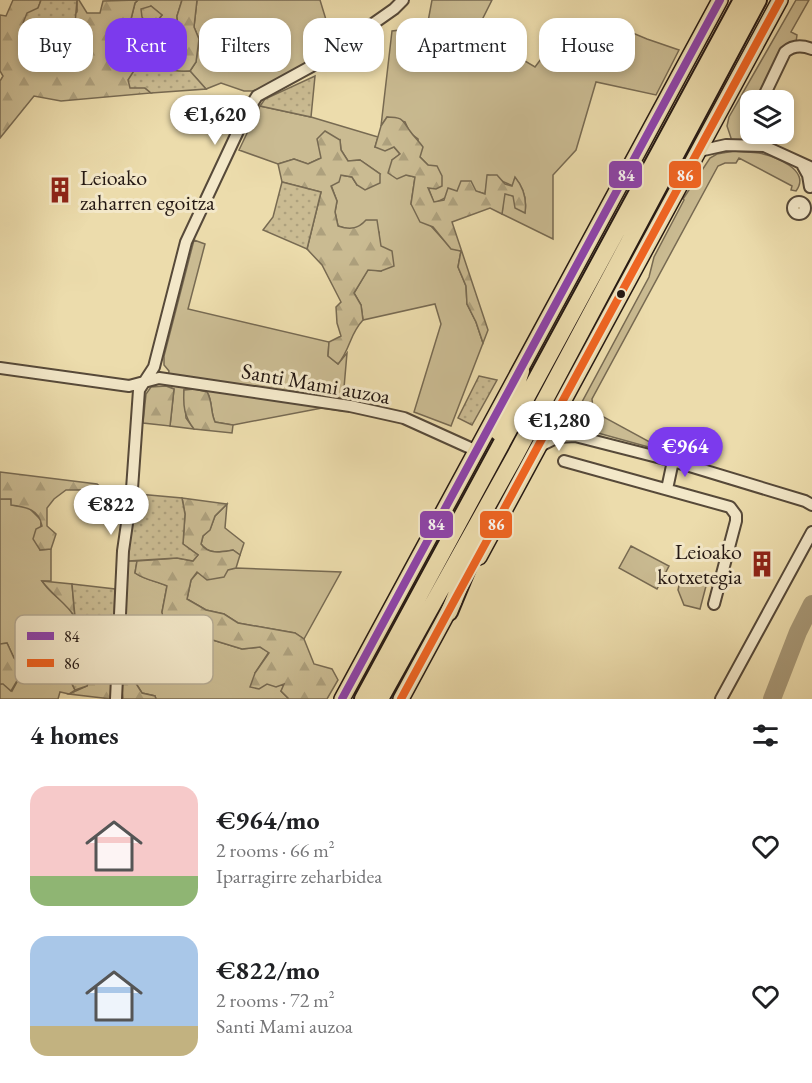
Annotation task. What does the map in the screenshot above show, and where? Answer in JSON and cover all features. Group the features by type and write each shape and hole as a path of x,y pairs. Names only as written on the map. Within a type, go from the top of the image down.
{"highway":[{"path":"363,699 742,0"},
{"path":"380,699 515,456 758,0"},
{"path":"477,489 484,465 510,405 521,371"},
{"path":"449,612 515,456"}],"main road":[{"path":"342,699 720,0"},
{"path":"401,699 780,0"}],"street":[{"path":"120,615 123,551 132,489 139,390 154,367 186,242 247,112 257,96 321,61 335,51 344,39 367,28 403,0"},
{"path":"767,90 785,52 799,46 812,49"},
{"path":"699,151 726,145 764,146 785,155 808,167 811,186 803,203"},
{"name":"Santi Mami auzoa","path":"0,368 129,386 159,378 350,406 404,418 477,451"},
{"path":"560,407 563,424 575,436"},
{"path":"537,448 558,437 575,436 673,460 805,501 812,507 812,512"},
{"path":"667,489 673,460"},
{"path":"564,461 734,510 736,521 714,604"},
{"path":"721,699 812,532"},
{"path":"406,699 425,655"},
{"path":"116,699 117,684"}],"green space":[{"path":"13,0 41,0 38,9 48,18 18,18 18,72 93,72 93,18 70,18 77,12 77,0 87,13 100,13 103,1 138,0 131,18 105,18 105,72 167,72 145,88 151,93 61,101 34,96 0,138 0,81 3,76 0,71 0,15 6,16"},
{"path":"41,0 77,0 76,18 25,18 27,13 38,8"},
{"path":"138,0 182,0 177,18 160,18 162,15 151,6 147,18 131,18"},
{"path":"182,0 197,0 194,27 199,39 196,62 190,71 187,71 187,18 177,18"},
{"path":"197,0 320,0 325,18 303,18 303,66 257,91 244,91 221,83 206,89 190,71 196,62 199,39 194,27"},
{"path":"432,0 492,0 483,18 429,18"},
{"path":"796,0 809,0 791,32 797,35 796,42 780,52 762,90 744,90"},
{"path":"151,6 162,15 160,18 143,18 141,9"},
{"path":"392,31 396,31 396,72 527,72 527,62 535,67 539,62 539,72 635,72 635,34 679,50 656,95 596,82 576,150 553,175 553,239 502,214 504,193 513,196 525,212 524,194 515,178 513,186 488,175 485,194 463,190 434,203 428,187 428,165 420,157 418,139 410,133 405,122 387,117 381,126"},
{"path":"190,71 206,89 151,93 145,88 130,88 128,80 133,72"},
{"path":"315,76 311,117 260,106 265,99"},
{"path":"740,98 740,141 732,141 727,126 729,117"},
{"path":"260,106 311,117 378,137 375,147 394,147 400,154 392,160 406,175 415,177 411,204 451,248 461,251 458,267 466,286 467,304 483,343 451,426 414,412 441,324 435,304 363,320 361,305 354,293 368,269 381,271 379,232 360,227 348,229 338,226 335,212 337,201 331,185 340,175 352,177 357,185 380,174 360,160 348,161 341,150 340,140 321,158 308,164 294,159 278,164 239,150"},
{"path":"387,117 403,122 423,147 420,157 428,165 437,166 442,176 442,186 436,189 428,188 434,202 444,200 448,188 457,191 461,181 471,181 476,191 485,194 487,175 497,175 505,184 512,186 515,177 521,185 526,203 525,213 515,208 513,196 505,194 502,214 490,208 452,222 488,330 483,343 467,304 466,286 458,267 461,251 451,249 433,227 420,222 411,204 415,177 406,175 397,179 388,173 392,160 400,154 394,147 385,151 375,147 381,126"},
{"path":"325,131 340,140 341,150 348,161 360,160 380,174 380,183 365,190 357,185 352,177 341,175 339,182 331,186 337,201 335,212 338,226 354,228 366,220 377,220 381,246 392,251 394,266 381,271 368,270 354,293 361,305 363,320 338,364 328,356 329,342 341,336 336,307 341,302 322,265 307,249 321,192 282,182 278,164 294,159 308,164 321,158 317,139"},
{"path":"734,151 759,153 789,165 799,177 800,183 796,191 791,190 792,186 739,158 736,163 725,163 718,166 592,399 593,409 598,414 659,447 652,448 580,428 571,418 570,411 576,413 649,277 654,257 683,199 710,158 717,154"},
{"path":"282,182 321,192 307,249 263,230 273,217"},
{"path":"194,240 205,244 188,309 329,342 328,356 338,364 347,353 342,411 322,408 233,425 215,422 207,392 195,389 184,390 186,418 194,429 170,426 174,389 166,386 169,371 164,365 164,356"},
{"path":"479,376 497,380 472,425 458,418"},
{"path":"166,386 174,389 170,426 143,423 146,394 151,387"},
{"path":"195,389 207,392 215,422 233,425 232,433 194,429 186,415 184,390"},
{"path":"0,472 97,484 102,488 66,490 54,499 47,508 47,526 56,534 51,549 40,550 33,539 36,529 42,526 38,516 31,510 11,505 11,499 0,499"},
{"path":"138,494 182,498 185,514 183,544 198,555 193,561 177,558 128,561 128,548"},
{"path":"182,498 227,504 215,516 201,544 211,551 233,550 240,555 236,568 228,570 224,577 207,580 197,572 191,580 187,599 206,610 224,614 238,623 295,633 304,639 314,664 332,669 338,680 327,699 289,699 281,691 284,684 276,687 267,684 259,689 250,687 255,673 269,653 260,647 242,649 213,640 213,615 162,615 167,586 135,573 137,561 177,558 193,561 198,555 183,544 185,514"},
{"path":"0,499 11,499 12,505 28,507 41,520 40,550 51,549 51,581 42,581 66,604 73,615 15,615 15,659 7,643 0,644"},
{"path":"227,504 225,528 244,543 240,555 233,550 211,551 201,544 215,516"},
{"path":"631,546 669,566 657,589 619,568"},
{"path":"128,561 137,561 135,573 167,586 162,612 164,615 125,615"},
{"path":"236,568 341,572 304,639 295,633 238,623 224,614 206,610 187,599 191,580 198,572"},
{"path":"682,572 706,586 700,609 684,605 678,590"},
{"path":"42,581 72,584 75,615 73,615"},
{"path":"72,584 115,589 114,615 75,615"},
{"path":"213,640 242,649 260,647 269,652 255,673 267,684 285,684 281,691 289,699 156,699 155,696 142,693 136,684 213,684"},
{"path":"7,643 15,659 15,684 11,691 0,684 0,644"},
{"path":"3,683 12,691 16,684 72,684 75,690 69,694 60,692 58,699 0,699 0,684"},
{"path":"72,684 88,684 87,686 75,690"},
{"path":"88,684 112,684 111,699 69,694"},
{"path":"121,684 136,684 142,693 155,696 156,699 123,699"}],"waterway":[{"path":"772,699 798,632 812,604"}],"transit line":[{"name":"84","path":"342,699 720,0"},
{"name":"86","path":"401,699 780,0"}],"place":[{"name":"Leioako zaharren egoitza","path":"60,190"},
{"name":"Leioako kotxetegia","path":"762,564"}]}
